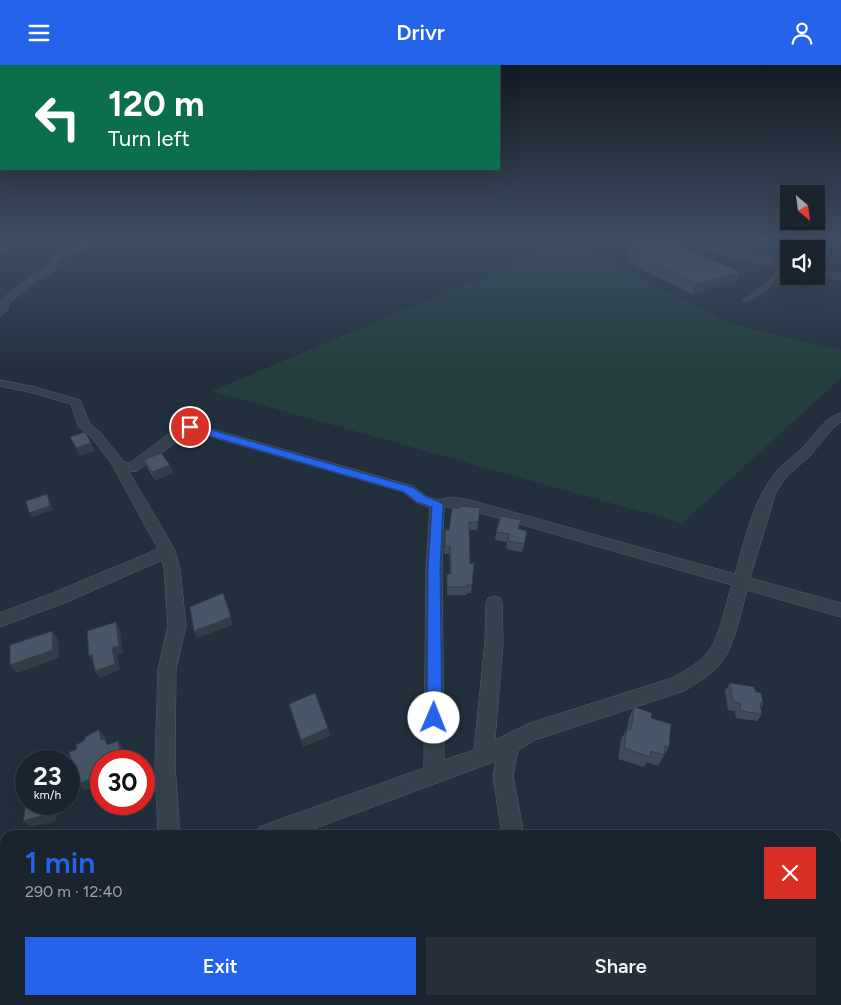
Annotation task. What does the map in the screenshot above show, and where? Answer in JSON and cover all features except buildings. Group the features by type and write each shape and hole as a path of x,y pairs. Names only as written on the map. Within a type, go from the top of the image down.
{"street":[{"path":"0,313 4,309 1,303 26,284"},
{"path":"0,383 35,390 76,402 84,426 96,435 118,465 167,551 172,569 177,626 167,669 165,765 169,830"},
{"path":"281,830 484,757 530,732 677,685 699,672 715,657 726,633 756,528 769,492 782,473 805,453 829,425 841,417"},
{"path":"118,465 132,468 182,429 190,427 408,489 421,499 437,505 451,502 470,505 841,610"},
{"path":"434,775 434,569 437,505"},
{"path":"0,620 61,597 167,551"},
{"path":"484,757 494,642 494,603"},
{"path":"509,744 503,776 512,830"}],"lane":[{"path":"745,301 762,290 768,284"}],"green space":[{"path":"466,284 655,284 733,324 841,350 841,378 682,523 212,391"}],"route":[{"path":"190,427 408,489 421,499 437,505 434,569 434,718"}]}
